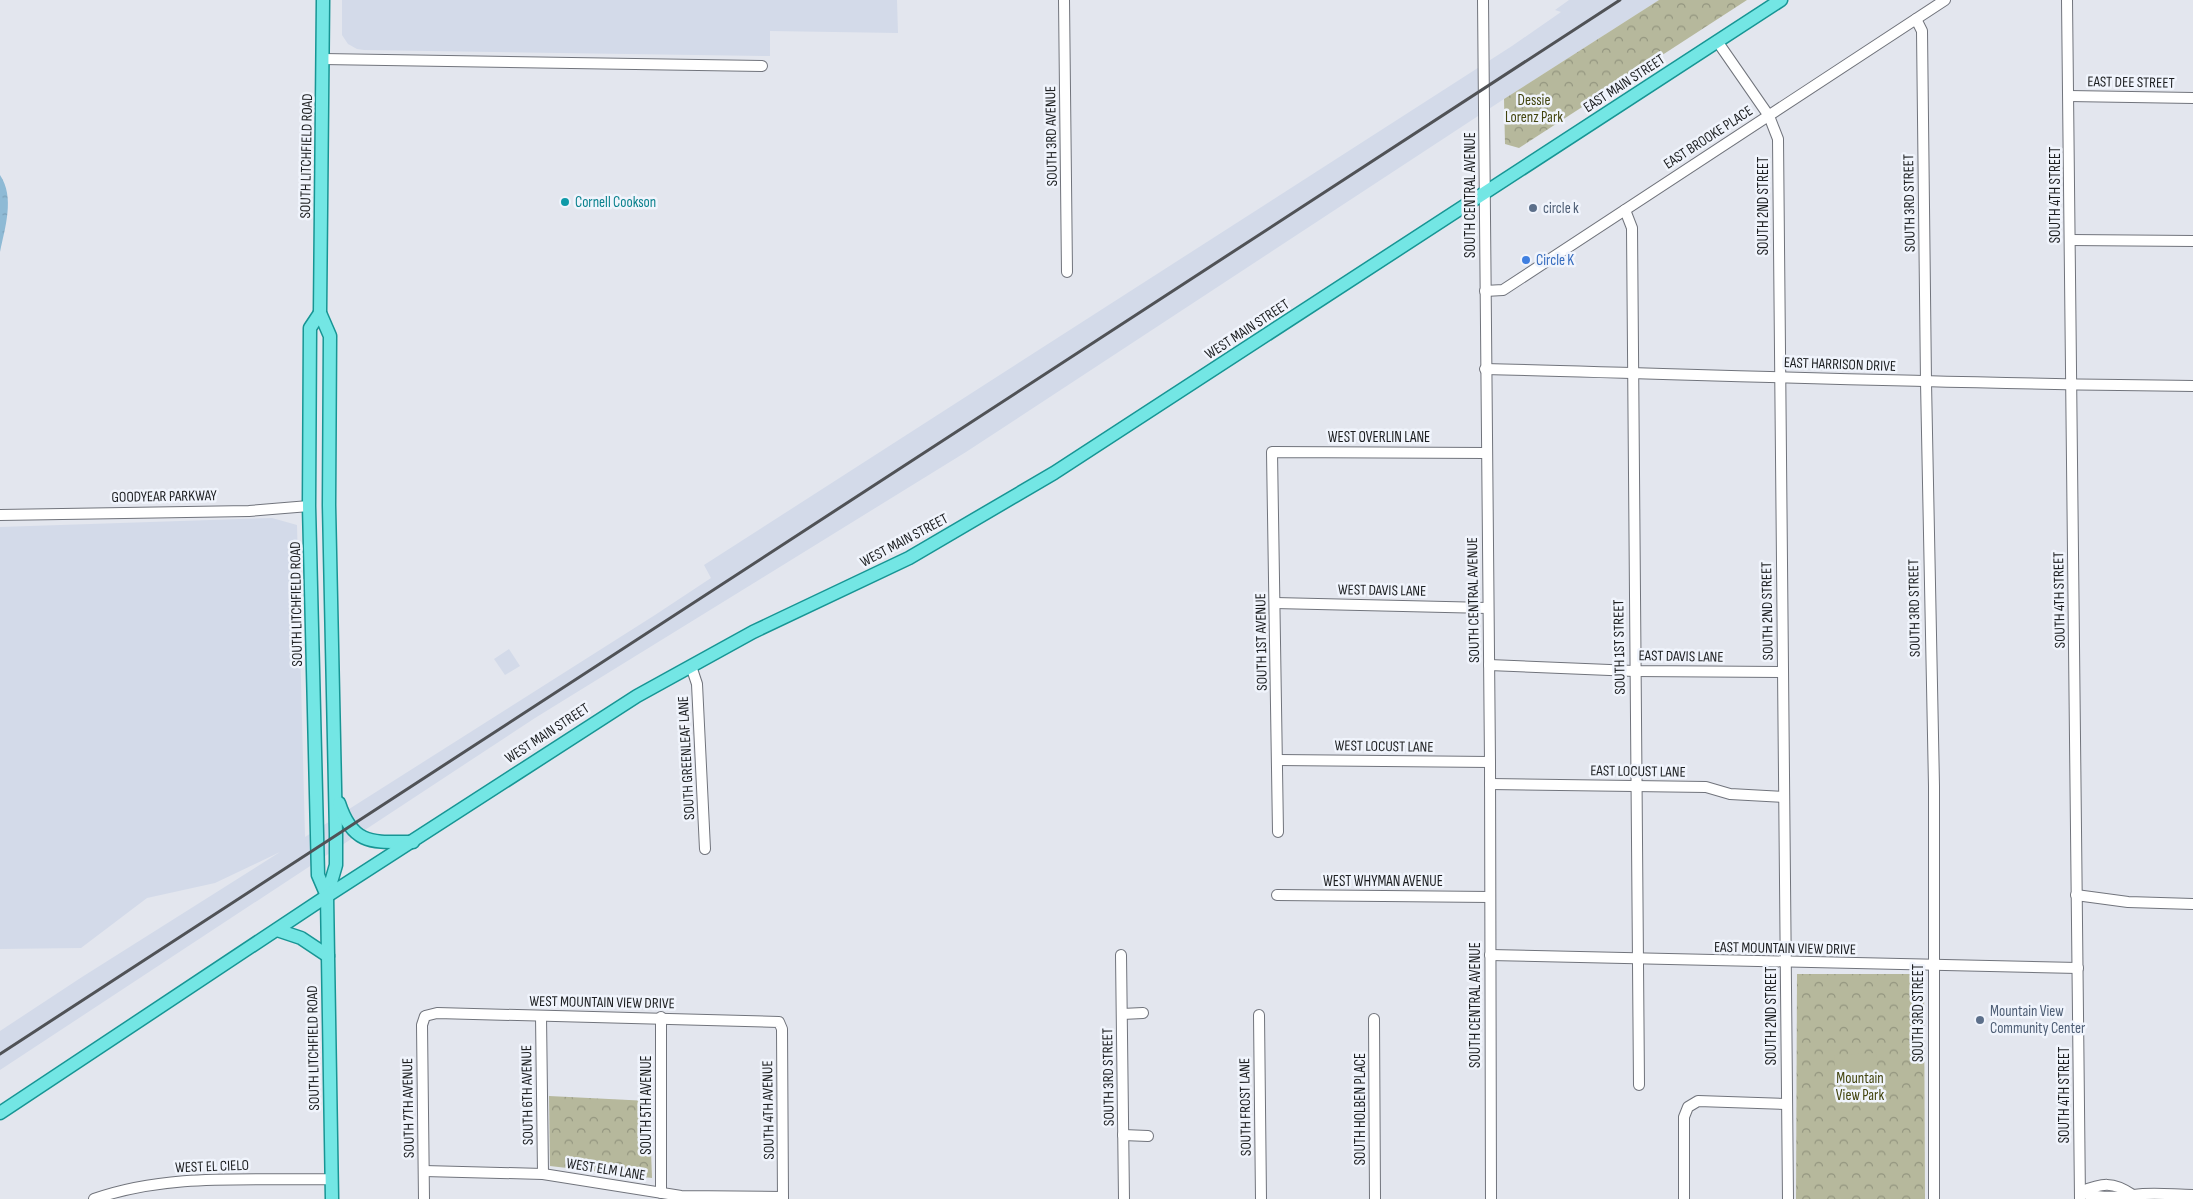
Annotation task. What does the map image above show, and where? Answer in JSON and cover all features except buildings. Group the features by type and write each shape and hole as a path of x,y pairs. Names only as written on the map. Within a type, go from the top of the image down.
{"main road":[{"name":"SOUTH LITCHFIELD ROAD","path":"323,0 320,313 330,336 329,505 336,865 327,896 332,1199"},
{"name":"EAST MAIN STREET","path":"1485,194 1781,0"},
{"name":"WEST MAIN STREET","path":"0,1113 327,896 637,696 753,632 909,558 984,516 1054,473 1485,194"},
{"path":"320,313 310,328 330,336"},
{"name":"SOUTH LITCHFIELD ROAD","path":"310,328 309,506 318,875 327,896"},
{"name":"GOODYEAR PARKWAY","path":"309,506 329,505"},
{"path":"335,792 348,826 361,837 377,842 413,842"},
{"path":"277,930 301,938 328,956"}],"street":[{"name":"SOUTH 3RD AVENUE","path":"1064,0 1067,272"},
{"name":"SOUTH CENTRAL AVENUE","path":"1483,0 1490,762 1491,1199"},
{"name":"EAST BROOKE PLACE","path":"1485,292 1503,290 1945,0"},
{"name":"SOUTH 4TH STREET","path":"2067,0 2080,1196"},
{"name":"SOUTH 3RD STREET","path":"1916,19 1922,31 1926,382 1934,786 1932,966 1934,1199"},
{"name":"SOUTH 2ND STREET","path":"1717,41 1769,116 1778,139 1788,1199"},
{"path":"323,59 762,66"},
{"name":"EAST DEE STREET","path":"2069,96 2193,98"},
{"name":"SOUTH 1ST STREET","path":"1625,210 1632,228 1634,671 1639,960 1639,1085"},
{"path":"2070,240 2193,241"},
{"name":"EAST HARRISON DRIVE","path":"1485,370 1779,376 1926,382 2193,386"},
{"name":"WEST OVERLIN LANE","path":"1272,452 1486,453"},
{"name":"SOUTH 1ST AVENUE","path":"1272,452 1278,832"},
{"name":"GOODYEAR PARKWAY","path":"0,515 249,511 309,506"},
{"name":"WEST DAVIS LANE","path":"1275,603 1488,608"},
{"name":"EAST DAVIS LANE","path":"1489,665 1634,671 1782,672"},
{"name":"SOUTH GREENLEAF LANE","path":"691,666 698,684 705,849"},
{"name":"WEST LOCUST LANE","path":"1278,760 1490,762"},
{"name":"EAST LOCUST LANE","path":"1490,784 1706,787 1730,794 1784,797"},
{"name":"WEST WHYMAN AVENUE","path":"1277,895 1490,897"},
{"path":"2076,895 2128,902 2193,904"},
{"name":"SOUTH 3RD STREET","path":"1122,955 1124,1199"},
{"name":"EAST MOUNTAIN VIEW DRIVE","path":"1490,955 1639,960 2078,968"},
{"name":"WEST MOUNTAIN VIEW DRIVE","path":"425,1016 437,1013 661,1017 778,1022"},
{"path":"1122,1014 1144,1013"},
{"name":"SOUTH FROST LANE","path":"1259,1015 1261,1199"},
{"name":"SOUTH 7TH AVENUE","path":"424,1199 422,1024 425,1016"},
{"name":"SOUTH 6TH AVENUE","path":"541,1016 543,1174"},
{"name":"SOUTH 5TH AVENUE","path":"661,1017 661,1193"},
{"name":"SOUTH HOLBEN PLACE","path":"1374,1019 1376,1199"},
{"name":"SOUTH 4TH AVENUE","path":"778,1022 782,1029 784,1198"},
{"path":"1684,1199 1684,1117 1688,1107 1698,1101 1786,1104"},
{"path":"1123,1135 1148,1136"},
{"name":"WEST ELM LANE","path":"424,1171 543,1174 681,1196 784,1198"},
{"name":"WEST EL CIELO","path":"94,1199 115,1196 151,1184 196,1180 332,1179"},
{"path":"2080,1196 2120,1198 2133,1194 2193,1195"}],"shaded area":[{"path":"342,0 897,0 898,33 770,31 770,56 364,50 357,49 348,44 342,35"},
{"path":"1569,0 1659,0 1504,99 966,452 535,718 0,1070 0,1031 280,852 215,883 147,898 81,948 0,949 0,527 272,518 297,525 305,837 711,578 704,565 1512,46 1561,12 1555,10"},
{"path":"509,649 520,666 505,675 494,659"}],"green space":[{"name":"Dessie Lorenz Park","path":"1659,0 1747,0 1519,148 1505,144 1504,99"},
{"name":"Mountain View Park","path":"1797,974 1924,974 1925,1199 1796,1199"},
{"path":"1876,1053 1879,1100 1837,1102 1834,1055"},
{"path":"549,1096 649,1101 652,1178 550,1166"}],"water":[{"path":"0,175 7,193 8,213 0,252"}],"railway":[{"path":"0,1054 1620,0"}],"place":[{"name":"Cornell Cookson","path":"565,202"},
{"name":"circle k","path":"1533,208"},
{"name":"Circle K","path":"1526,260"},
{"name":"Mountain View Community Center","path":"1980,1020"}]}
